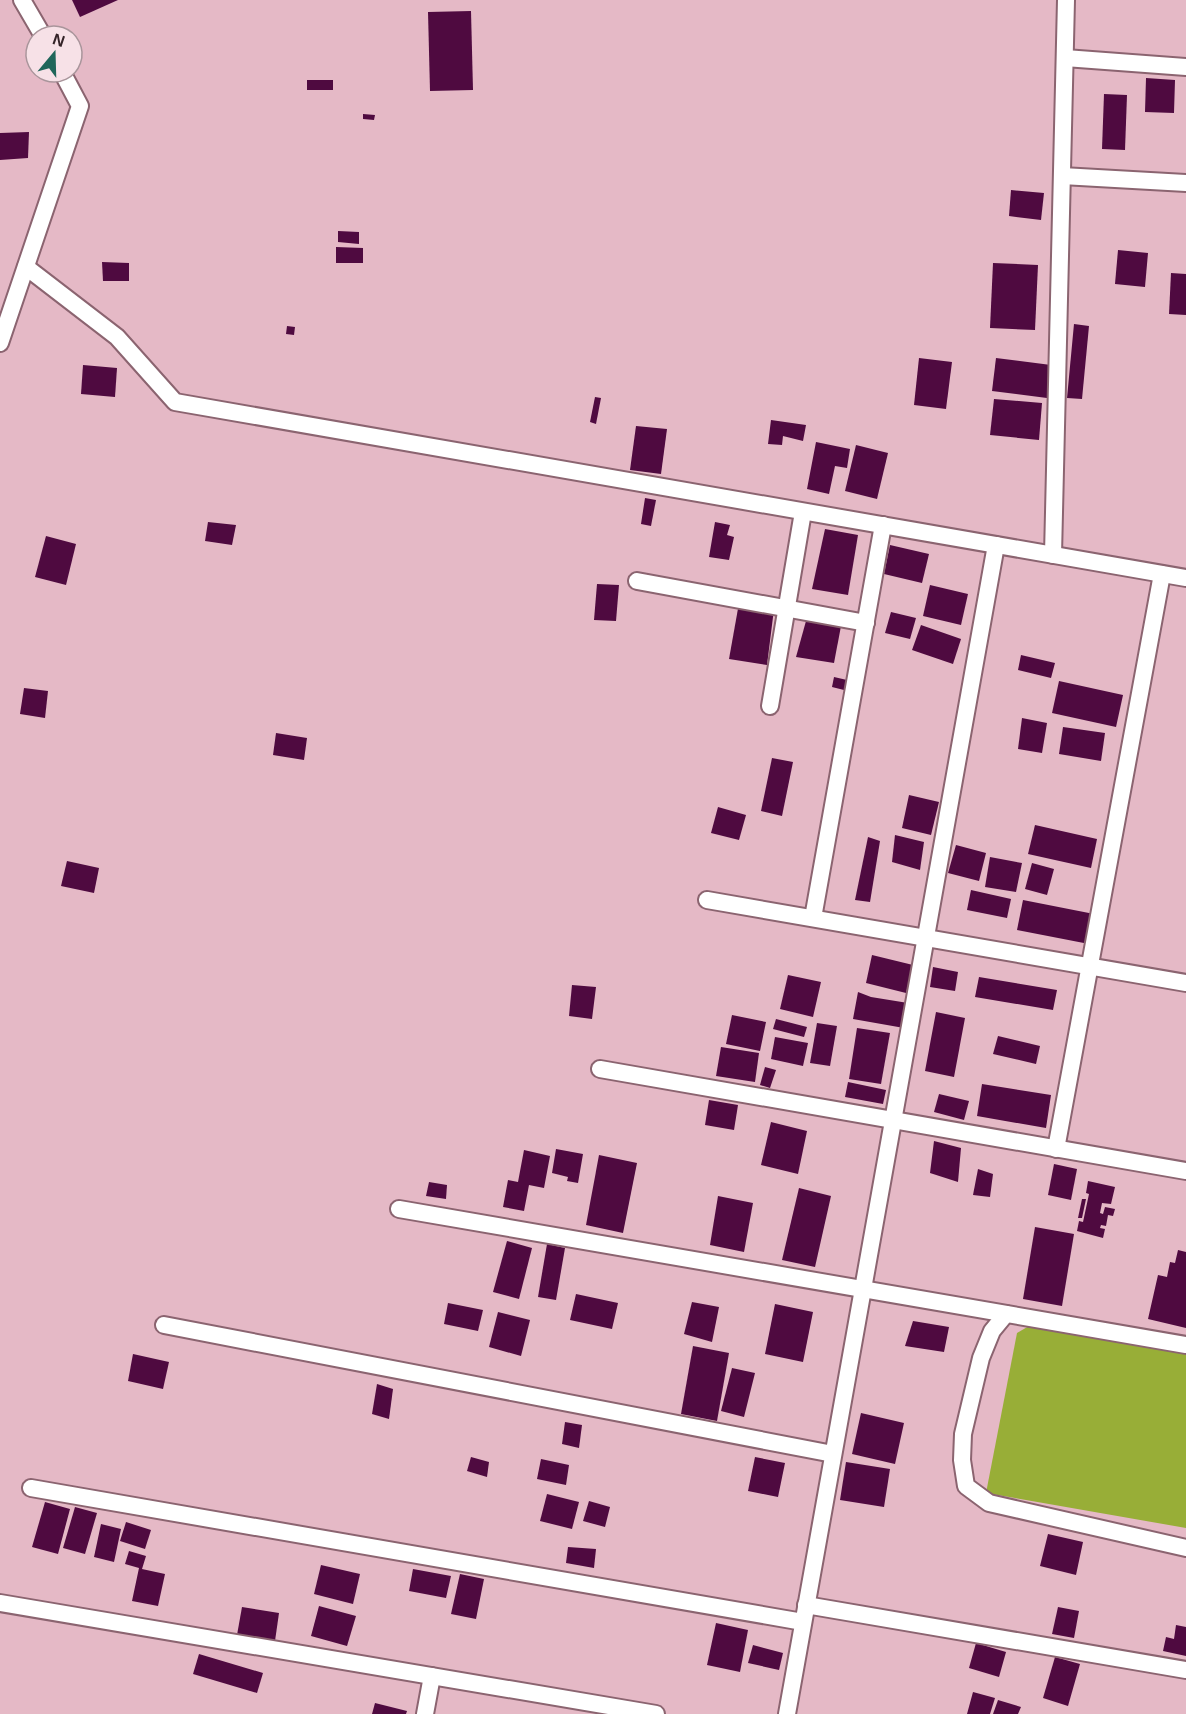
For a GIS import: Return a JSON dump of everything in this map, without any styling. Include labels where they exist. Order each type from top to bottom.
[{"type":"street","points":[[22,0],[36,24]]},
{"type":"street","points":[[1053,555],[1066,0]]},
{"type":"street","points":[[1065,58],[1186,67]]},
{"type":"street","points":[[0,343],[80,105],[69,84]]},
{"type":"street","points":[[1062,176],[1186,183]]},
{"type":"street","points":[[26,267],[117,337],[175,402],[1186,578]]},
{"type":"street","points":[[770,706],[803,512]]},
{"type":"street","points":[[813,918],[883,525]]},
{"type":"street","points":[[787,1714],[996,545]]},
{"type":"street","points":[[1056,1149],[1162,574]]},
{"type":"street","points":[[637,581],[866,623]]},
{"type":"street","points":[[707,900],[1186,983]]},
{"type":"street","points":[[600,1069],[1186,1172]]},
{"type":"street","points":[[399,1209],[1186,1345]]},
{"type":"street","points":[[1006,1314],[992,1331],[981,1358],[963,1434],[962,1460],[966,1486],[989,1503],[1186,1548]]},
{"type":"street","points":[[164,1325],[833,1454]]},
{"type":"street","points":[[31,1488],[805,1613],[1186,1670]]},
{"type":"street","points":[[0,1602],[656,1714]]},
{"type":"street","points":[[425,1714],[432,1676]]},
{"type":"green space","points":[[1029,1326],[1186,1354],[1186,1528],[986,1493],[1017,1333]]},
{"type":"building","points":[[72,0],[118,0],[80,17]]},
{"type":"building","points":[[471,11],[473,90],[430,91],[428,12]]},
{"type":"building","points":[[1146,78],[1175,80],[1174,113],[1145,112]]},
{"type":"building","points":[[307,80],[333,80],[333,90],[307,90]]},
{"type":"building","points":[[1104,94],[1127,95],[1125,150],[1102,149]]},
{"type":"building","points":[[363,114],[375,115],[374,120],[363,119]]},
{"type":"building","points":[[29,132],[28,158],[0,160],[0,133]]},
{"type":"building","points":[[1011,190],[1044,193],[1041,220],[1009,216]]},
{"type":"building","points":[[338,231],[359,232],[359,244],[338,242]]},
{"type":"building","points":[[336,247],[363,248],[363,263],[336,263]]},
{"type":"building","points":[[1118,250],[1148,253],[1145,287],[1115,284]]},
{"type":"building","points":[[102,262],[129,263],[129,281],[103,281]]},
{"type":"building","points":[[993,263],[1038,265],[1035,330],[990,328]]},
{"type":"building","points":[[1171,273],[1186,274],[1186,315],[1169,314]]},
{"type":"building","points":[[1074,324],[1089,326],[1082,399],[1067,398]]},
{"type":"building","points":[[287,326],[295,327],[294,335],[286,334]]},
{"type":"building","points":[[919,358],[952,362],[946,409],[914,405]]},
{"type":"building","points":[[996,358],[1051,365],[1047,398],[992,391]]},
{"type":"building","points":[[83,365],[117,368],[115,397],[81,394]]},
{"type":"building","points":[[595,397],[601,398],[596,424],[590,422]]},
{"type":"building","points":[[994,399],[1042,403],[1039,440],[990,435]]},
{"type":"building","points":[[771,420],[806,425],[803,441],[783,436],[782,445],[768,444]]},
{"type":"building","points":[[636,426],[667,429],[661,474],[630,470]]},
{"type":"building","points":[[816,442],[850,449],[847,468],[835,466],[829,494],[807,489]]},
{"type":"building","points":[[856,445],[888,453],[877,499],[845,491]]},
{"type":"building","points":[[645,498],[656,500],[651,526],[641,524]]},
{"type":"building","points":[[208,522],[236,525],[232,545],[205,541]]},
{"type":"building","points":[[715,522],[730,525],[727,535],[734,537],[729,560],[709,557]]},
{"type":"building","points":[[825,529],[858,535],[848,595],[812,589]]},
{"type":"building","points":[[46,536],[76,544],[66,585],[35,577]]},
{"type":"building","points":[[890,545],[929,554],[922,583],[884,574]]},
{"type":"building","points":[[597,584],[619,585],[616,621],[594,620]]},
{"type":"building","points":[[930,585],[968,594],[961,625],[923,616]]},
{"type":"building","points":[[739,603],[774,609],[767,665],[729,659]]},
{"type":"building","points":[[891,612],[916,618],[910,639],[885,633]]},
{"type":"building","points":[[806,621],[841,626],[834,663],[796,657]]},
{"type":"building","points":[[921,625],[961,639],[953,664],[912,650]]},
{"type":"building","points":[[1021,655],[1055,663],[1051,678],[1018,670]]},
{"type":"building","points":[[834,677],[847,680],[844,690],[832,687]]},
{"type":"building","points":[[1059,681],[1123,695],[1116,727],[1052,713]]},
{"type":"building","points":[[24,688],[48,691],[45,718],[20,714]]},
{"type":"building","points":[[1022,718],[1047,723],[1042,753],[1018,749]]},
{"type":"building","points":[[1063,727],[1105,733],[1101,761],[1059,754]]},
{"type":"building","points":[[276,733],[307,738],[304,760],[273,755]]},
{"type":"building","points":[[772,758],[793,762],[782,816],[761,811]]},
{"type":"building","points":[[909,795],[939,802],[931,835],[902,828]]},
{"type":"building","points":[[718,807],[746,815],[739,840],[711,833]]},
{"type":"building","points":[[1035,825],[1097,839],[1091,868],[1028,854]]},
{"type":"building","points":[[895,835],[924,842],[920,870],[892,862]]},
{"type":"building","points":[[868,837],[880,841],[870,902],[855,900]]},
{"type":"building","points":[[956,845],[986,853],[979,881],[948,873]]},
{"type":"building","points":[[990,857],[1022,863],[1016,892],[985,887]]},
{"type":"building","points":[[67,861],[99,868],[94,893],[61,886]]},
{"type":"building","points":[[1032,863],[1054,869],[1047,895],[1025,889]]},
{"type":"building","points":[[971,890],[1011,899],[1007,918],[967,910]]},
{"type":"building","points":[[1023,900],[1094,914],[1089,944],[1017,930]]},
{"type":"building","points":[[872,955],[913,965],[906,993],[866,983]]},
{"type":"building","points":[[933,967],[958,972],[955,991],[930,987]]},
{"type":"building","points":[[788,975],[821,982],[813,1017],[780,1009]]},
{"type":"building","points":[[979,977],[1057,990],[1053,1010],[975,997]]},
{"type":"building","points":[[572,985],[596,987],[592,1019],[569,1016]]},
{"type":"building","points":[[858,992],[871,997],[908,1003],[904,1028],[853,1019]]},
{"type":"building","points":[[936,1012],[965,1018],[954,1077],[925,1071]]},
{"type":"building","points":[[732,1015],[766,1022],[760,1051],[726,1044]]},
{"type":"building","points":[[776,1019],[807,1027],[804,1037],[773,1029]]},
{"type":"building","points":[[817,1023],[837,1026],[830,1066],[810,1063]]},
{"type":"building","points":[[857,1028],[890,1033],[881,1084],[849,1079]]},
{"type":"building","points":[[998,1036],[1040,1046],[1036,1064],[993,1054]]},
{"type":"building","points":[[775,1037],[808,1043],[803,1066],[771,1059]]},
{"type":"building","points":[[721,1047],[759,1053],[755,1082],[716,1076]]},
{"type":"building","points":[[765,1067],[776,1070],[770,1088],[760,1085]]},
{"type":"building","points":[[848,1082],[886,1090],[883,1104],[845,1097]]},
{"type":"building","points":[[982,1084],[1051,1095],[1046,1128],[977,1116]]},
{"type":"building","points":[[939,1094],[969,1101],[964,1120],[934,1112]]},
{"type":"building","points":[[709,1100],[738,1105],[734,1130],[705,1125]]},
{"type":"building","points":[[771,1122],[807,1131],[798,1174],[761,1165]]},
{"type":"building","points":[[934,1141],[961,1148],[958,1182],[930,1173]]},
{"type":"building","points":[[556,1149],[583,1154],[578,1183],[567,1181],[568,1177],[552,1173]]},
{"type":"building","points":[[524,1150],[550,1156],[544,1188],[529,1185],[524,1211],[503,1207],[508,1180],[518,1182]]},
{"type":"building","points":[[599,1155],[637,1163],[623,1233],[586,1225]]},
{"type":"building","points":[[1054,1164],[1077,1169],[1071,1200],[1048,1195]]},
{"type":"building","points":[[978,1169],[993,1174],[990,1197],[973,1195]]},
{"type":"building","points":[[1088,1181],[1115,1187],[1111,1204],[1102,1203],[1100,1213],[1103,1214],[1105,1207],[1115,1209],[1113,1216],[1108,1215],[1106,1226],[1101,1225],[1100,1228],[1105,1229],[1103,1238],[1077,1231],[1079,1221],[1083,1222],[1089,1194],[1086,1193]]},
{"type":"building","points":[[429,1182],[447,1185],[446,1199],[426,1196]]},
{"type":"building","points":[[799,1188],[831,1196],[815,1267],[782,1260]]},
{"type":"building","points":[[718,1196],[753,1203],[744,1252],[710,1245]]},
{"type":"building","points":[[1082,1199],[1086,1199],[1082,1218],[1078,1218]]},
{"type":"building","points":[[1035,1227],[1074,1234],[1062,1306],[1023,1299]]},
{"type":"building","points":[[507,1241],[532,1248],[519,1299],[493,1292]]},
{"type":"building","points":[[547,1244],[565,1248],[556,1300],[538,1297]]},
{"type":"building","points":[[1178,1250],[1186,1252],[1186,1328],[1148,1319],[1158,1275],[1167,1277],[1170,1262],[1175,1263]]},
{"type":"building","points":[[576,1294],[618,1303],[612,1329],[570,1320]]},
{"type":"building","points":[[692,1302],[719,1307],[712,1342],[684,1334]]},
{"type":"building","points":[[448,1303],[483,1310],[478,1331],[444,1324]]},
{"type":"building","points":[[775,1304],[813,1312],[803,1362],[765,1354]]},
{"type":"building","points":[[498,1312],[530,1320],[521,1356],[489,1347]]},
{"type":"building","points":[[913,1321],[949,1327],[944,1352],[905,1346]]},
{"type":"building","points":[[693,1346],[729,1353],[717,1421],[681,1414]]},
{"type":"building","points":[[133,1354],[169,1362],[163,1389],[128,1381]]},
{"type":"building","points":[[732,1368],[755,1373],[744,1417],[721,1411]]},
{"type":"building","points":[[377,1384],[393,1389],[389,1419],[372,1414]]},
{"type":"building","points":[[861,1413],[904,1423],[895,1464],[852,1454]]},
{"type":"building","points":[[565,1422],[582,1425],[579,1448],[562,1444]]},
{"type":"building","points":[[471,1457],[489,1462],[487,1477],[467,1471]]},
{"type":"building","points":[[755,1457],[785,1463],[778,1497],[748,1491]]},
{"type":"building","points":[[541,1459],[569,1465],[566,1485],[537,1479]]},
{"type":"building","points":[[846,1462],[890,1469],[884,1507],[840,1500]]},
{"type":"building","points":[[547,1494],[579,1502],[572,1529],[540,1521]]},
{"type":"building","points":[[589,1501],[610,1507],[605,1527],[583,1521]]},
{"type":"building","points":[[45,1502],[70,1509],[58,1554],[32,1547]]},
{"type":"building","points":[[75,1507],[97,1513],[85,1554],[63,1548]]},
{"type":"building","points":[[126,1522],[151,1530],[145,1549],[120,1541]]},
{"type":"building","points":[[101,1524],[121,1529],[114,1562],[94,1557]]},
{"type":"building","points":[[1048,1534],[1083,1542],[1076,1575],[1040,1566]]},
{"type":"building","points":[[568,1547],[596,1549],[594,1568],[566,1563]]},
{"type":"building","points":[[129,1551],[146,1556],[142,1569],[165,1574],[158,1606],[132,1601],[139,1568],[125,1564]]},
{"type":"building","points":[[321,1565],[360,1574],[353,1604],[314,1594]]},
{"type":"building","points":[[413,1569],[451,1576],[446,1598],[409,1591]]},
{"type":"building","points":[[460,1574],[484,1579],[476,1619],[451,1614]]},
{"type":"building","points":[[319,1606],[356,1616],[347,1646],[311,1636]]},
{"type":"building","points":[[242,1607],[279,1613],[275,1641],[237,1635]]},
{"type":"building","points":[[1058,1607],[1079,1611],[1074,1638],[1052,1634]]},
{"type":"building","points":[[716,1623],[748,1630],[740,1672],[707,1665]]},
{"type":"building","points":[[1176,1625],[1186,1627],[1186,1656],[1163,1651],[1166,1637],[1174,1639]]},
{"type":"building","points":[[976,1643],[1006,1652],[999,1677],[969,1668]]},
{"type":"building","points":[[753,1645],[783,1653],[779,1670],[748,1663]]},
{"type":"building","points":[[199,1654],[263,1673],[257,1693],[193,1674]]},
{"type":"building","points":[[1055,1657],[1080,1664],[1068,1706],[1043,1698]]},
{"type":"building","points":[[973,1692],[995,1698],[990,1714],[967,1714]]},
{"type":"building","points":[[998,1700],[1021,1707],[1018,1714],[993,1714]]},
{"type":"building","points":[[375,1703],[407,1711],[406,1714],[372,1714]]}]
